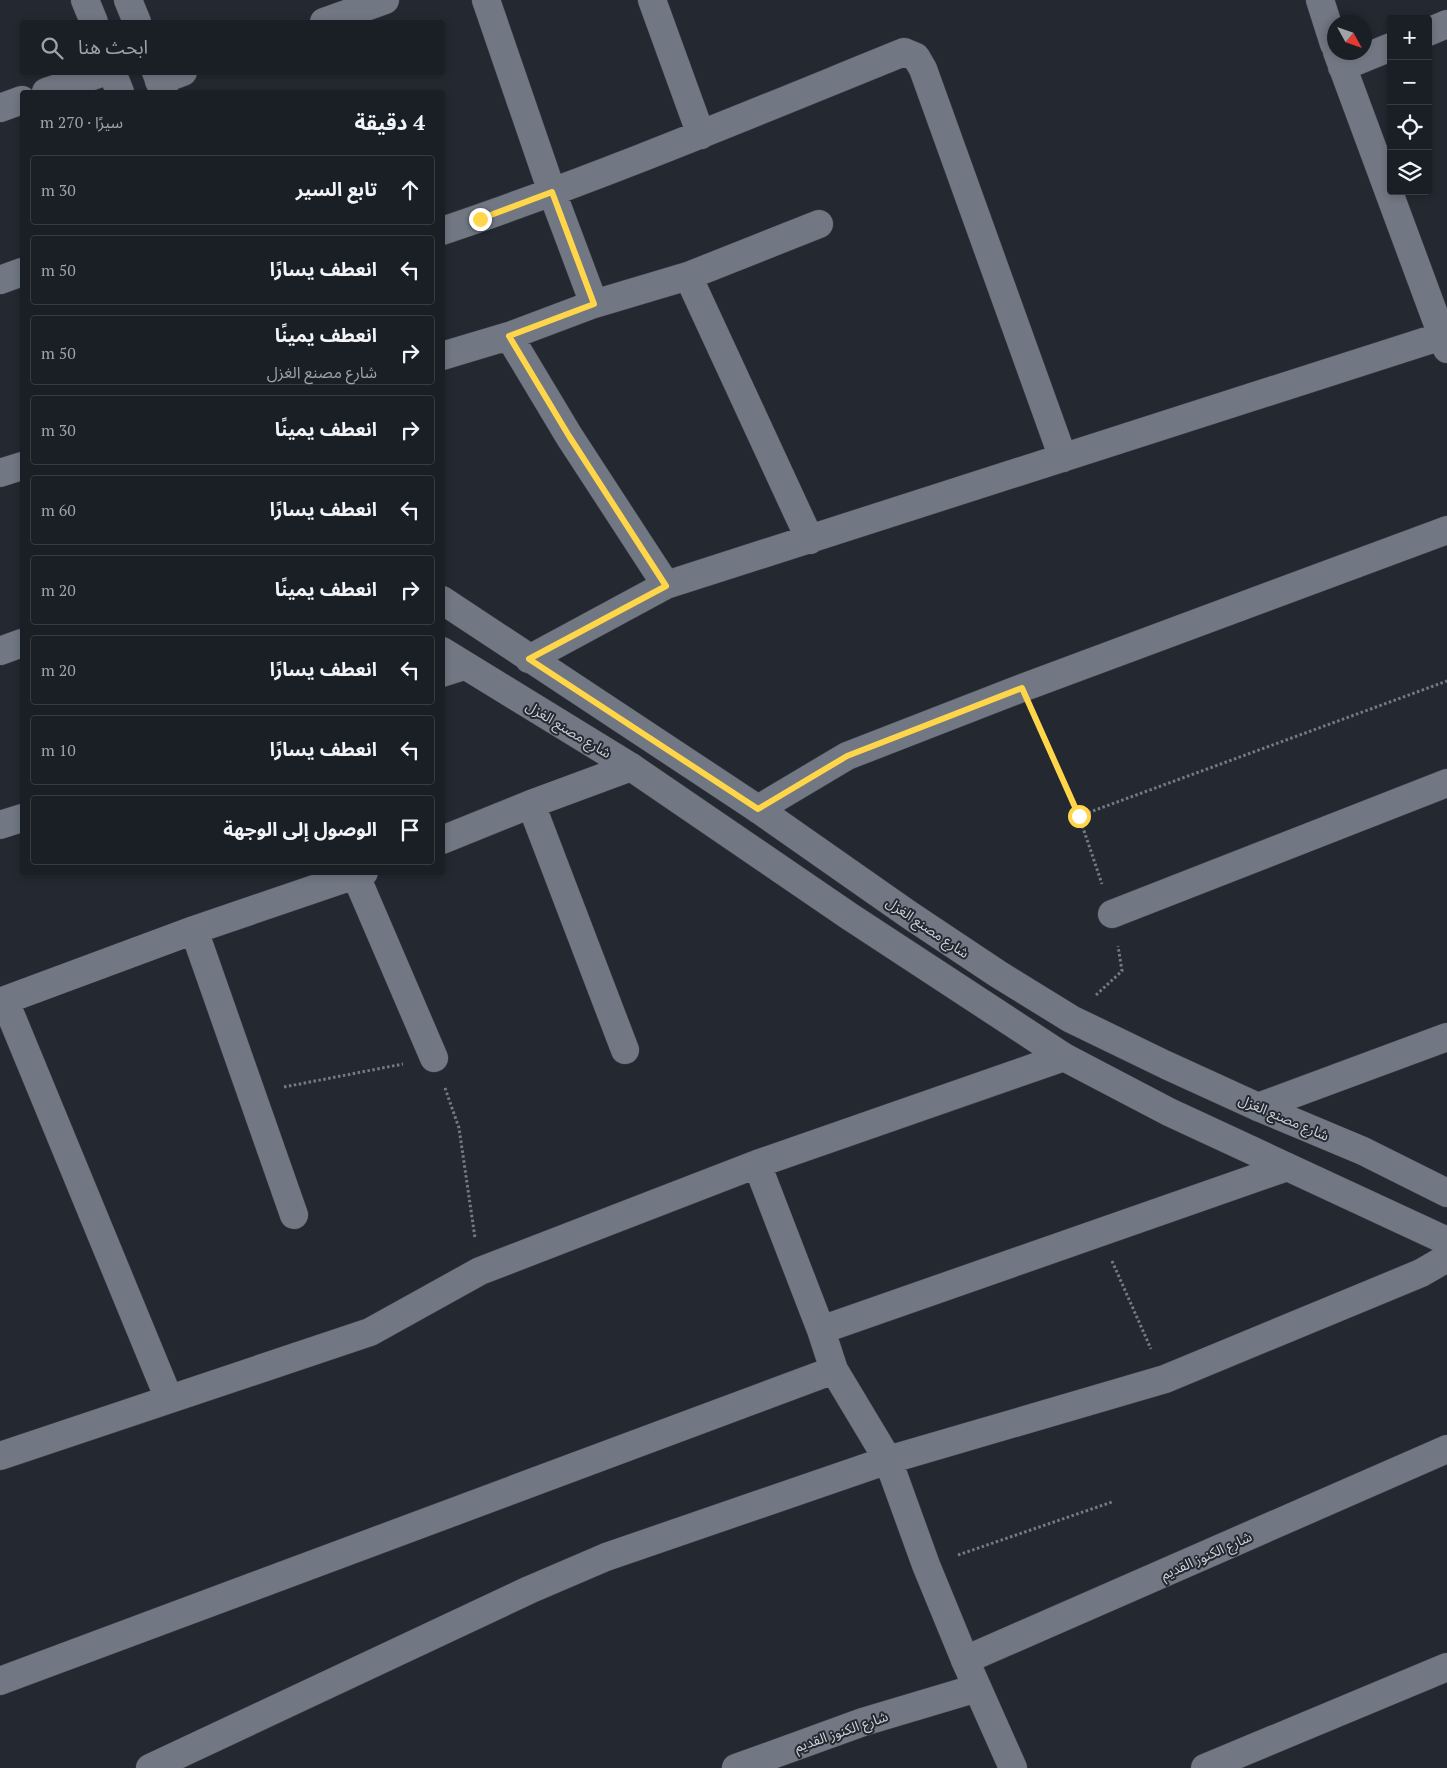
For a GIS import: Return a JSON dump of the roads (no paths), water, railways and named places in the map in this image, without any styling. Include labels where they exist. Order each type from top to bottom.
[{"type":"street","points":[[85,0],[93,20]]},
{"type":"street","points":[[128,0],[136,20]]},
{"type":"street","points":[[330,20],[386,0]]},
{"type":"street","points":[[486,0],[552,192],[594,304]]},
{"type":"street","points":[[652,0],[701,135]]},
{"type":"street","points":[[1320,0],[1327,21]]},
{"type":"street","points":[[1432,30],[1447,24]]},
{"type":"street","points":[[1372,50],[1387,48]]},
{"type":"street","points":[[445,230],[552,192],[701,135],[904,52],[916,58],[923,69],[1063,458]]},
{"type":"street","points":[[529,659],[666,586],[1063,458],[1445,342],[1340,60]]},
{"type":"street","points":[[52,90],[95,75]]},
{"type":"street","points":[[113,75],[119,90]]},
{"type":"street","points":[[0,108],[20,101]]},
{"type":"street","points":[[445,355],[509,336],[594,304],[688,276],[819,224]]},
{"type":"street","points":[[0,280],[20,273]]},
{"type":"street","points":[[688,276],[810,540]]},
{"type":"street","points":[[509,336],[569,436],[666,586]]},
{"type":"street","points":[[0,473],[20,467]]},
{"type":"street","points":[[758,809],[847,756],[1022,688],[1447,530]]},
{"type":"street","name":"شارع مصنع الغزل","points":[[445,602],[758,809],[908,914],[998,974],[1071,1019],[1258,1107],[1363,1151],[1447,1193]]},
{"type":"street","points":[[0,651],[20,644]]},
{"type":"street","name":"شارع مصنع الغزل","points":[[450,663],[631,766],[849,916],[1064,1057],[1169,1112],[1447,1241]]},
{"type":"street","points":[[445,839],[631,766]]},
{"type":"street","points":[[1112,914],[1447,783]]},
{"type":"street","points":[[531,804],[625,1050]]},
{"type":"street","points":[[0,826],[20,819]]},
{"type":"street","points":[[169,1399],[2,1001],[194,930],[357,875]]},
{"type":"street","points":[[360,875],[434,1058]]},
{"type":"street","points":[[194,930],[294,1215]]},
{"type":"street","points":[[1258,1107],[1447,1037]]},
{"type":"street","points":[[0,1456],[370,1332],[480,1271],[757,1164],[1064,1057]]},
{"type":"street","points":[[757,1164],[821,1330],[834,1370],[888,1460],[926,1565],[965,1660],[1013,1768]]},
{"type":"street","points":[[821,1330],[1288,1167]]},
{"type":"street","points":[[150,1768],[529,1590],[606,1557],[888,1460],[1165,1379],[1421,1273],[1447,1258]]},
{"type":"street","points":[[0,1681],[834,1370]]},
{"type":"street","name":"شارع الكنوز القديم","points":[[965,1660],[1447,1449]]},
{"type":"street","points":[[1205,1768],[1447,1667]]},
{"type":"street","name":"شارع الكنوز القديم","points":[[736,1768],[863,1722],[977,1688]]}]
